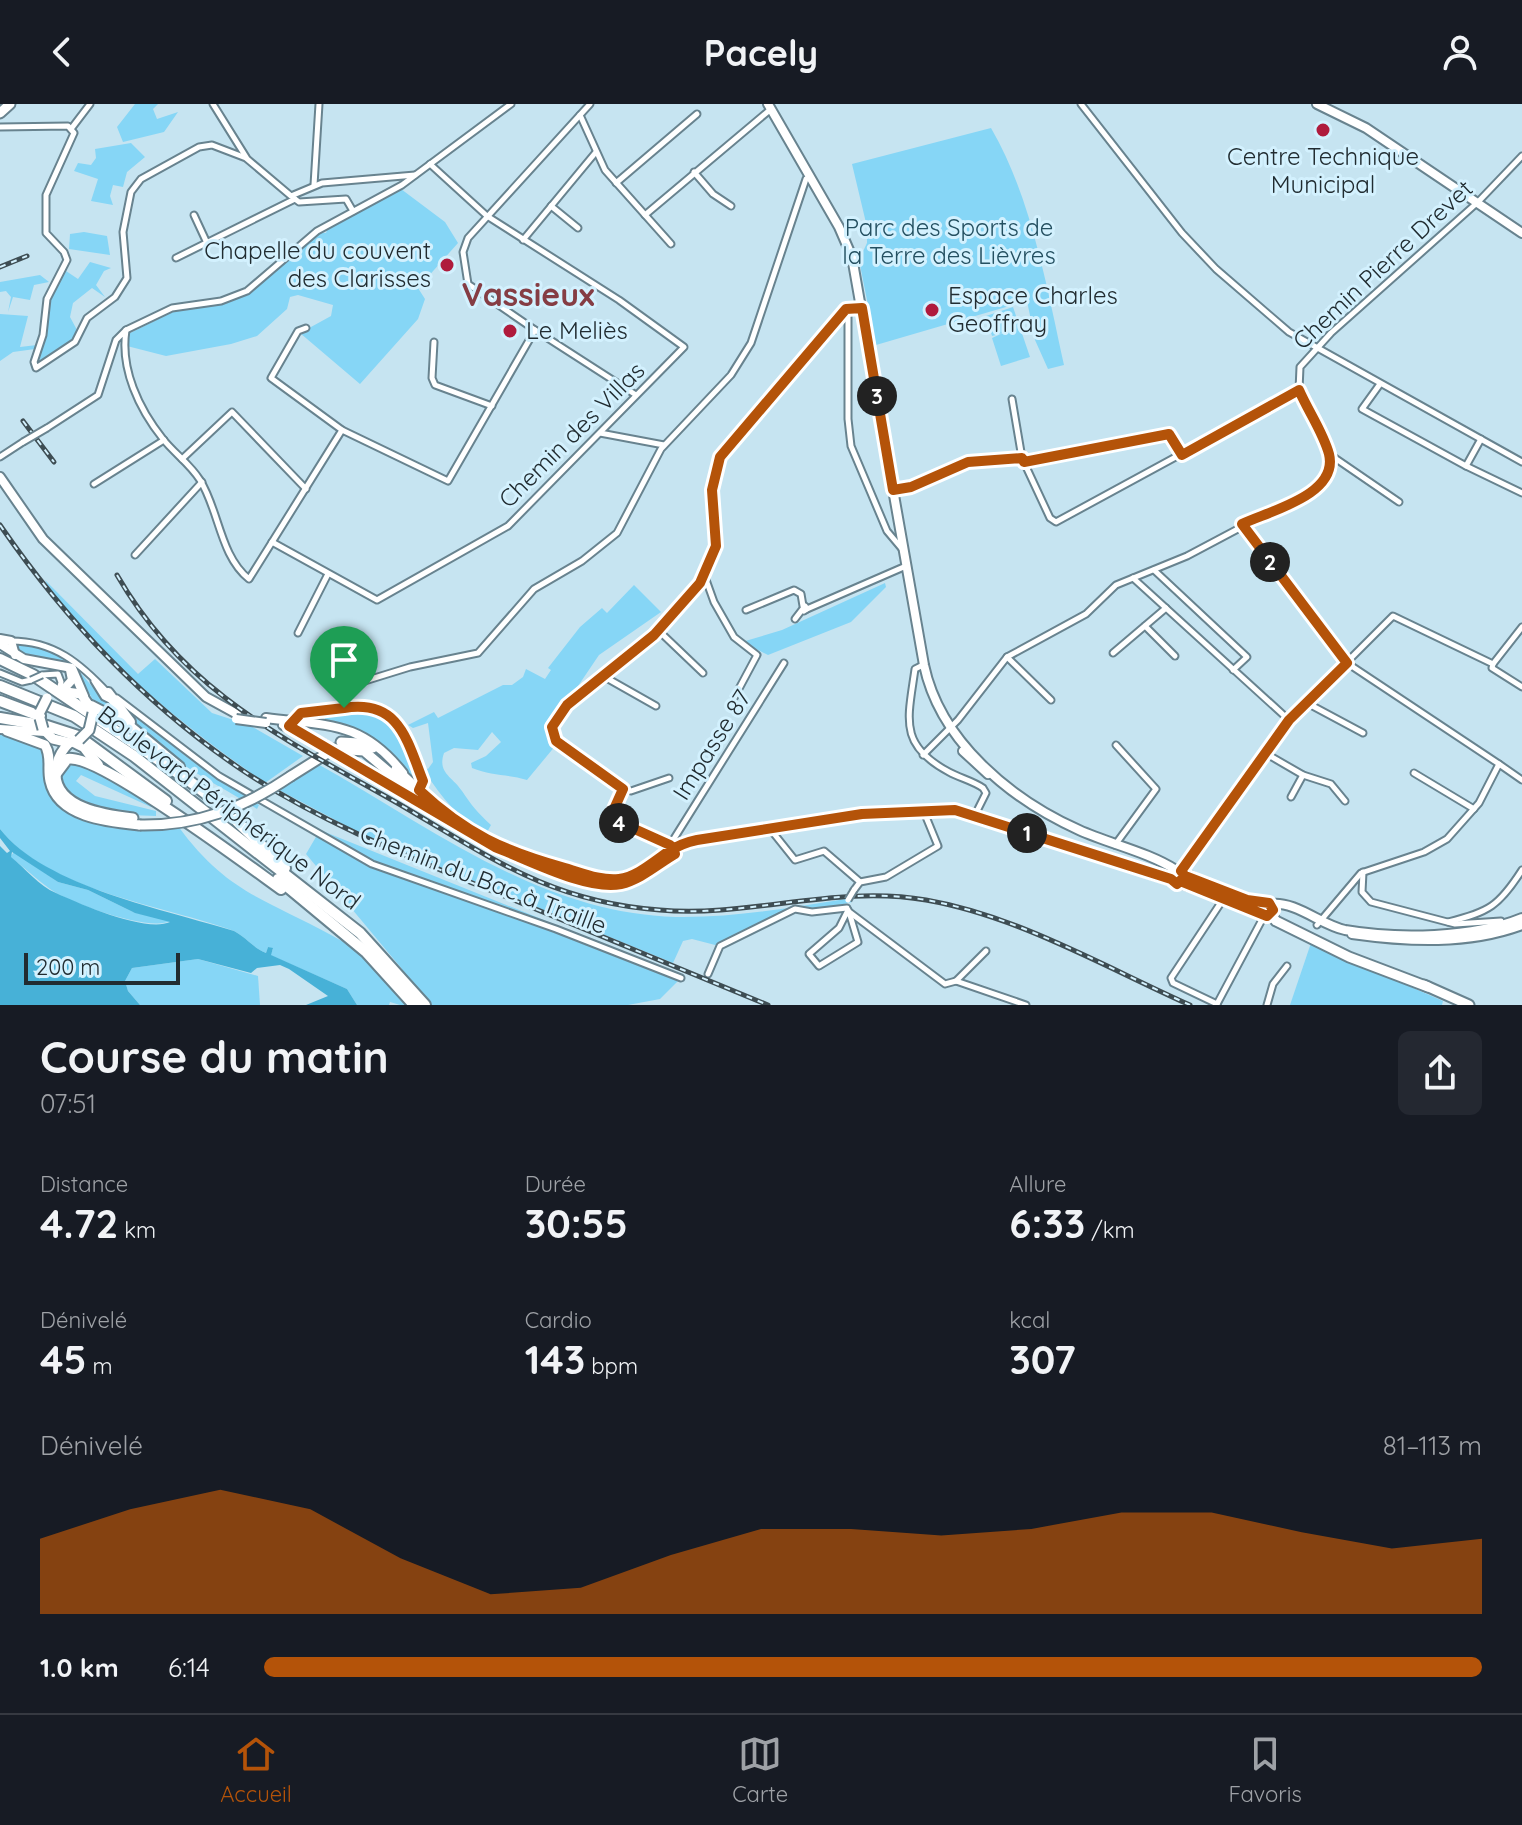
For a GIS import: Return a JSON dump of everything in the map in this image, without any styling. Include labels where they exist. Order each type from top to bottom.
[{"type":"highway","points":[[4,644],[33,675],[199,788]]},
{"type":"highway","points":[[0,679],[55,693]]},
{"type":"highway","name":"Boulevard Périphérique Nord","points":[[0,686],[51,706],[99,730],[379,958]]},
{"type":"highway","name":"Boulevard Périphérique Nord","points":[[0,693],[49,712],[95,736],[305,896]]},
{"type":"highway","points":[[113,698],[124,717],[305,896]]},
{"type":"highway","points":[[0,701],[40,715]]},
{"type":"highway","points":[[92,710],[128,725],[163,754]]},
{"type":"highway","points":[[0,718],[47,726],[84,739],[201,831]]},
{"type":"highway","points":[[74,742],[84,747],[107,773]]},
{"type":"highway","points":[[52,774],[72,757],[107,773],[305,896]]},
{"type":"highway","points":[[379,958],[414,1005]]},
{"type":"highway","points":[[379,958],[425,1005]]},
{"type":"main road","points":[[0,113],[10,104]]},
{"type":"main road","points":[[1317,104],[1364,127],[1522,233]]},
{"type":"main road","points":[[769,106],[845,240],[862,308],[924,665],[933,698],[950,730],[999,779],[1047,815],[1224,897],[1266,910],[1284,904],[1318,923],[1355,934],[1421,940],[1474,938],[1521,921]]},
{"type":"main road","points":[[0,477],[43,539],[203,701],[236,716],[348,730],[368,737],[384,750],[405,781],[450,818]]},
{"type":"main road","points":[[4,644],[16,656],[63,665],[76,671],[92,710],[91,727],[61,752],[52,774]]},
{"type":"main road","points":[[52,774],[54,752],[40,715],[55,693],[72,678],[63,665]]},
{"type":"main road","points":[[55,693],[84,696]]},
{"type":"main road","points":[[290,724],[488,843],[514,854],[614,879],[635,874],[673,849],[697,840],[862,814],[955,810],[1176,874],[1266,910],[1278,922],[1469,1005]]},
{"type":"main road","points":[[3,730],[46,733],[74,742]]},
{"type":"main road","points":[[3,730],[45,745],[50,755],[52,774],[61,790],[79,805],[140,822],[213,810],[289,774],[327,745],[354,742],[379,752],[428,805]]},
{"type":"street","points":[[71,129],[90,104]]},
{"type":"street","points":[[213,104],[246,158],[293,198],[346,199],[353,211]]},
{"type":"street","points":[[314,185],[319,104]]},
{"type":"street","points":[[1,455],[98,395],[116,340],[126,330],[172,308],[221,301],[247,291],[317,231],[415,175],[511,104]]},
{"type":"street","points":[[590,104],[468,238],[463,252],[468,284],[636,395]]},
{"type":"street","points":[[1081,104],[1174,224],[1208,262],[1289,332],[1522,462]]},
{"type":"street","points":[[645,215],[769,106]]},
{"type":"street","points":[[616,183],[697,114]]},
{"type":"street","points":[[580,115],[596,151],[616,183],[671,244]]},
{"type":"street","points":[[0,129],[71,129]]},
{"type":"street","points":[[71,129],[74,135],[50,183],[44,204],[46,233],[64,252],[67,260],[47,299],[43,335],[34,362],[36,368],[75,342],[87,318],[115,297],[127,278],[123,231],[131,192],[141,179],[201,146],[212,145],[246,158]]},
{"type":"street","points":[[430,164],[487,216],[523,240],[596,151]]},
{"type":"street","name":"Chemin Pierre Drevet","points":[[1329,454],[1299,390],[1300,367],[1478,202],[1522,156]]},
{"type":"street","points":[[694,172],[713,194],[731,206]]},
{"type":"street","points":[[176,258],[314,185],[415,175]]},
{"type":"street","points":[[344,708],[342,688],[482,651],[534,589],[584,560],[619,530],[664,445],[731,375],[751,343],[806,179],[810,177]]},
{"type":"street","points":[[551,206],[578,228]]},
{"type":"street","points":[[194,215],[207,243]]},
{"type":"street","name":"Chemin des Villas","points":[[272,542],[377,600],[506,528],[684,347],[619,300],[523,240]]},
{"type":"street","points":[[669,778],[631,791],[623,789],[551,734],[567,705],[659,631],[705,576],[716,546],[712,490],[720,457],[848,309],[862,308]]},
{"type":"street","points":[[848,309],[848,419],[851,446],[887,531],[896,546],[903,550]]},
{"type":"street","points":[[306,328],[298,331],[271,378],[342,430],[448,481],[535,330]]},
{"type":"street","points":[[126,330],[124,353],[138,403],[164,440],[202,482],[235,565],[249,579],[342,430]]},
{"type":"street","points":[[434,342],[432,378],[435,385],[492,406]]},
{"type":"street","points":[[1380,384],[1362,409],[1522,493]]},
{"type":"street","points":[[1012,399],[1023,460],[1050,518],[1056,522],[1299,390]]},
{"type":"street","points":[[182,459],[232,412],[306,489]]},
{"type":"street","points":[[599,433],[664,445]]},
{"type":"street","points":[[893,490],[911,487],[968,462],[1023,460],[1169,434],[1182,455]]},
{"type":"street","points":[[1466,466],[1481,439]]},
{"type":"street","points":[[94,484],[164,440]]},
{"type":"street","points":[[1329,454],[1399,502]]},
{"type":"street","points":[[923,755],[950,730],[1007,657],[1086,614],[1112,588],[1190,555],[1242,524],[1316,489],[1328,470],[1329,454]]},
{"type":"street","points":[[135,555],[202,482]]},
{"type":"street","points":[[1242,524],[1347,663],[1522,780]]},
{"type":"street","points":[[795,619],[805,609],[906,566]]},
{"type":"street","points":[[1154,570],[1247,657],[1233,670]]},
{"type":"street","points":[[298,633],[328,574]]},
{"type":"street","points":[[705,576],[714,602],[734,637],[757,655],[734,698]]},
{"type":"street","points":[[1133,577],[1289,720]]},
{"type":"street","points":[[746,610],[794,590],[801,594],[805,609]]},
{"type":"street","points":[[1113,653],[1166,608]]},
{"type":"street","points":[[1176,874],[1289,720],[1393,616],[1493,664]]},
{"type":"street","points":[[1145,626],[1175,656]]},
{"type":"street","points":[[1522,627],[1492,668],[1522,687]]},
{"type":"street","points":[[659,631],[703,673]]},
{"type":"street","name":"Chemin du Bac à Traille","points":[[4,644],[37,642],[59,650],[93,679],[104,697],[113,698],[219,776],[372,864],[556,929],[681,978]]},
{"type":"street","points":[[1007,657],[1051,700]]},
{"type":"street","name":"Impasse 87","points":[[673,849],[784,663]]},
{"type":"street","points":[[924,665],[915,669],[909,724],[914,745],[950,773],[983,788],[986,793],[975,815]]},
{"type":"street","points":[[0,673],[22,682],[42,675],[58,674],[61,682],[55,693]]},
{"type":"street","points":[[603,676],[656,706]]},
{"type":"street","points":[[1307,703],[1363,733]]},
{"type":"street","points":[[290,724],[301,713],[367,707],[396,721],[423,781],[419,790]]},
{"type":"street","points":[[1115,845],[1156,789],[1116,745]]},
{"type":"street","points":[[1265,753],[1303,775],[1331,784],[1345,801]]},
{"type":"street","points":[[1318,923],[1363,872],[1436,847],[1474,809],[1499,764]]},
{"type":"street","points":[[1414,773],[1474,809]]},
{"type":"street","points":[[1291,797],[1303,775]]},
{"type":"street","points":[[623,789],[610,818],[673,849]]},
{"type":"street","points":[[848,909],[839,928],[809,954],[819,966],[858,942],[848,900],[860,882],[886,877],[938,846],[924,811]]},
{"type":"street","points":[[771,829],[795,860],[824,851],[860,882]]},
{"type":"street","points":[[1446,922],[1477,915],[1496,905],[1522,870]]},
{"type":"street","points":[[1363,872],[1362,892],[1371,902],[1446,922],[1521,921]]},
{"type":"street","points":[[1224,897],[1171,978],[1173,983],[1218,1004],[1266,910]]},
{"type":"street","points":[[708,974],[720,946],[792,910],[848,909],[945,984],[956,981],[986,951]]},
{"type":"street","points":[[1267,1005],[1273,984],[1287,966]]},
{"type":"street","points":[[956,981],[1026,1005]]},
{"type":"green space","points":[[135,104],[158,104],[153,109],[157,119],[178,112],[164,132],[123,142],[117,127]]},
{"type":"green space","name":"Parc des Sports de la Terre des Lièvres","points":[[991,128],[1017,183],[1027,213],[1064,365],[1048,369],[1035,340],[1027,301],[876,345],[859,260],[867,243],[867,227],[852,164]]},
{"type":"green space","points":[[131,143],[145,157],[127,172],[123,187],[113,185],[110,196],[113,205],[91,201],[98,179],[74,171],[78,163],[91,165],[96,158],[95,149]]},
{"type":"green space","points":[[401,189],[445,222],[458,243],[418,288],[425,299],[418,319],[360,384],[300,333],[331,316],[333,305],[298,295],[290,297],[287,309],[257,336],[231,344],[166,356],[127,346],[128,334],[177,310],[209,306],[248,294],[320,232],[326,233],[328,227]]},
{"type":"green space","points":[[84,232],[107,236],[110,255],[69,249],[70,234]]},
{"type":"green space","points":[[90,262],[111,268],[104,271],[96,285],[105,297],[92,288],[73,303],[70,317],[77,330],[73,340],[39,362],[48,304],[66,271],[78,279]]},
{"type":"green space","points":[[40,275],[49,282],[34,285],[30,300],[13,297],[8,312],[11,297],[6,291],[0,292],[0,282]]},
{"type":"green space","points":[[1013,307],[1030,357],[1001,366],[992,338],[1003,333],[992,336],[986,316]]},
{"type":"green space","points":[[0,314],[28,316],[20,347],[37,345],[35,349],[13,352],[0,361]]},
{"type":"green space","points":[[45,580],[138,674],[155,659],[212,713],[249,725],[303,756],[265,783],[187,725],[114,661]]},
{"type":"green space","points":[[885,583],[886,587],[851,622],[768,655],[742,642],[782,630]]},
{"type":"green space","points":[[634,585],[661,612],[599,655],[549,729],[556,745],[527,780],[472,768],[471,763],[486,756],[501,742],[492,732],[478,750],[454,748],[444,753],[444,770],[491,825],[486,834],[452,807],[426,773],[424,767],[428,769],[433,762],[428,723],[413,728],[408,725],[434,712],[438,718],[503,685],[512,685],[523,677],[526,669],[545,679],[551,670],[548,668],[580,627],[602,608],[607,613]]},
{"type":"green space","points":[[35,643],[68,658],[101,697],[111,702],[118,715],[96,705],[73,665],[19,653],[15,645]]},
{"type":"green space","points":[[122,705],[187,757],[259,805],[257,809],[165,752],[148,738]]},
{"type":"green space","points":[[352,709],[378,716],[399,732],[413,754],[418,781],[414,781],[385,750],[364,734],[325,721],[325,713]]},
{"type":"green space","points":[[0,733],[41,744],[72,812],[178,826],[213,866],[230,880],[382,964],[402,969],[306,854],[320,830],[683,976],[660,999],[628,1005],[400,1005],[390,1002],[389,1005],[357,1005],[347,989],[270,955],[273,949],[268,947],[266,953],[261,951],[234,931],[77,882],[47,868],[21,850],[0,829]]},
{"type":"green space","points":[[76,760],[157,806],[151,807],[81,775],[76,781],[95,796],[156,811],[156,816],[115,813],[77,799],[60,779],[61,769]]},
{"type":"green space","points":[[316,763],[444,839],[532,883],[578,900],[626,912],[676,917],[742,914],[852,898],[852,902],[819,910],[800,907],[719,946],[692,939],[683,941],[673,963],[371,839],[279,790]]},
{"type":"green space","points":[[14,852],[58,882],[88,890],[133,912],[170,921],[145,923],[128,919],[60,895],[10,857]]},
{"type":"green space","points":[[1311,943],[1443,1001],[1442,1005],[1290,1005]]},
{"type":"green space","points":[[198,959],[258,976],[260,1005],[140,1005],[128,991],[125,981],[132,968]]},
{"type":"shaded area","points":[[0,829],[20,849],[76,881],[142,905],[234,931],[266,953],[268,947],[273,948],[271,955],[347,989],[357,1005],[306,1005],[328,996],[280,965],[257,968],[251,973],[198,959],[132,968],[125,981],[128,991],[140,1005],[0,1005],[0,846],[7,853],[10,851],[0,838]],"holes":[[[12,852],[58,882],[88,890],[135,913],[170,922],[145,924],[130,921],[67,898],[38,881],[11,857]]]},
{"type":"railway","points":[[0,267],[27,256]]},
{"type":"railway","points":[[23,421],[54,462]]},
{"type":"railway","points":[[0,525],[52,594],[109,659],[173,717],[242,770],[304,807],[403,854],[768,1005]]},
{"type":"railway","points":[[117,575],[144,616],[174,651],[206,682],[241,709],[316,757],[463,842],[553,887],[586,898],[660,910],[726,910],[859,896],[926,900],[1028,930],[1190,1005]]},
{"type":"place","name":"Centre Technique Municipal","points":[[1323,130]]},
{"type":"place","name":"Chapelle du couvent des Clarisses","points":[[447,265]]},
{"type":"place","name":"Espace Charles Geoffray","points":[[932,310]]},
{"type":"place","name":"Le Meliès","points":[[510,331]]},
{"type":"district","name":"Vassieux","points":[[528,295]]},
{"type":"route","points":[[344,708],[301,713],[289,726],[318,740],[351,764],[403,790],[450,818],[464,828],[484,841],[495,847],[573,877],[614,885],[637,878],[675,854],[673,849],[670,845],[610,818],[623,789],[556,741],[551,734],[552,727],[567,705],[654,635],[700,583],[709,570],[716,546],[712,490],[720,457],[846,309],[862,308],[893,490],[911,487],[973,461],[1022,458],[1024,462],[1169,434],[1173,435],[1182,455],[1299,390],[1329,454],[1328,470],[1316,489],[1242,524],[1347,663],[1289,720],[1181,871],[1185,876],[1185,878],[1183,882],[1259,911],[1262,915],[1271,915],[1273,910],[1269,903],[1261,905],[1185,876],[1183,882],[1173,883],[1171,879],[1141,872],[955,810],[844,816],[823,822],[697,840],[678,846],[673,849],[668,852],[640,871],[629,876],[601,878],[514,854],[464,828],[419,790],[423,781],[408,741],[396,721],[375,709],[359,705],[344,708]]}]
